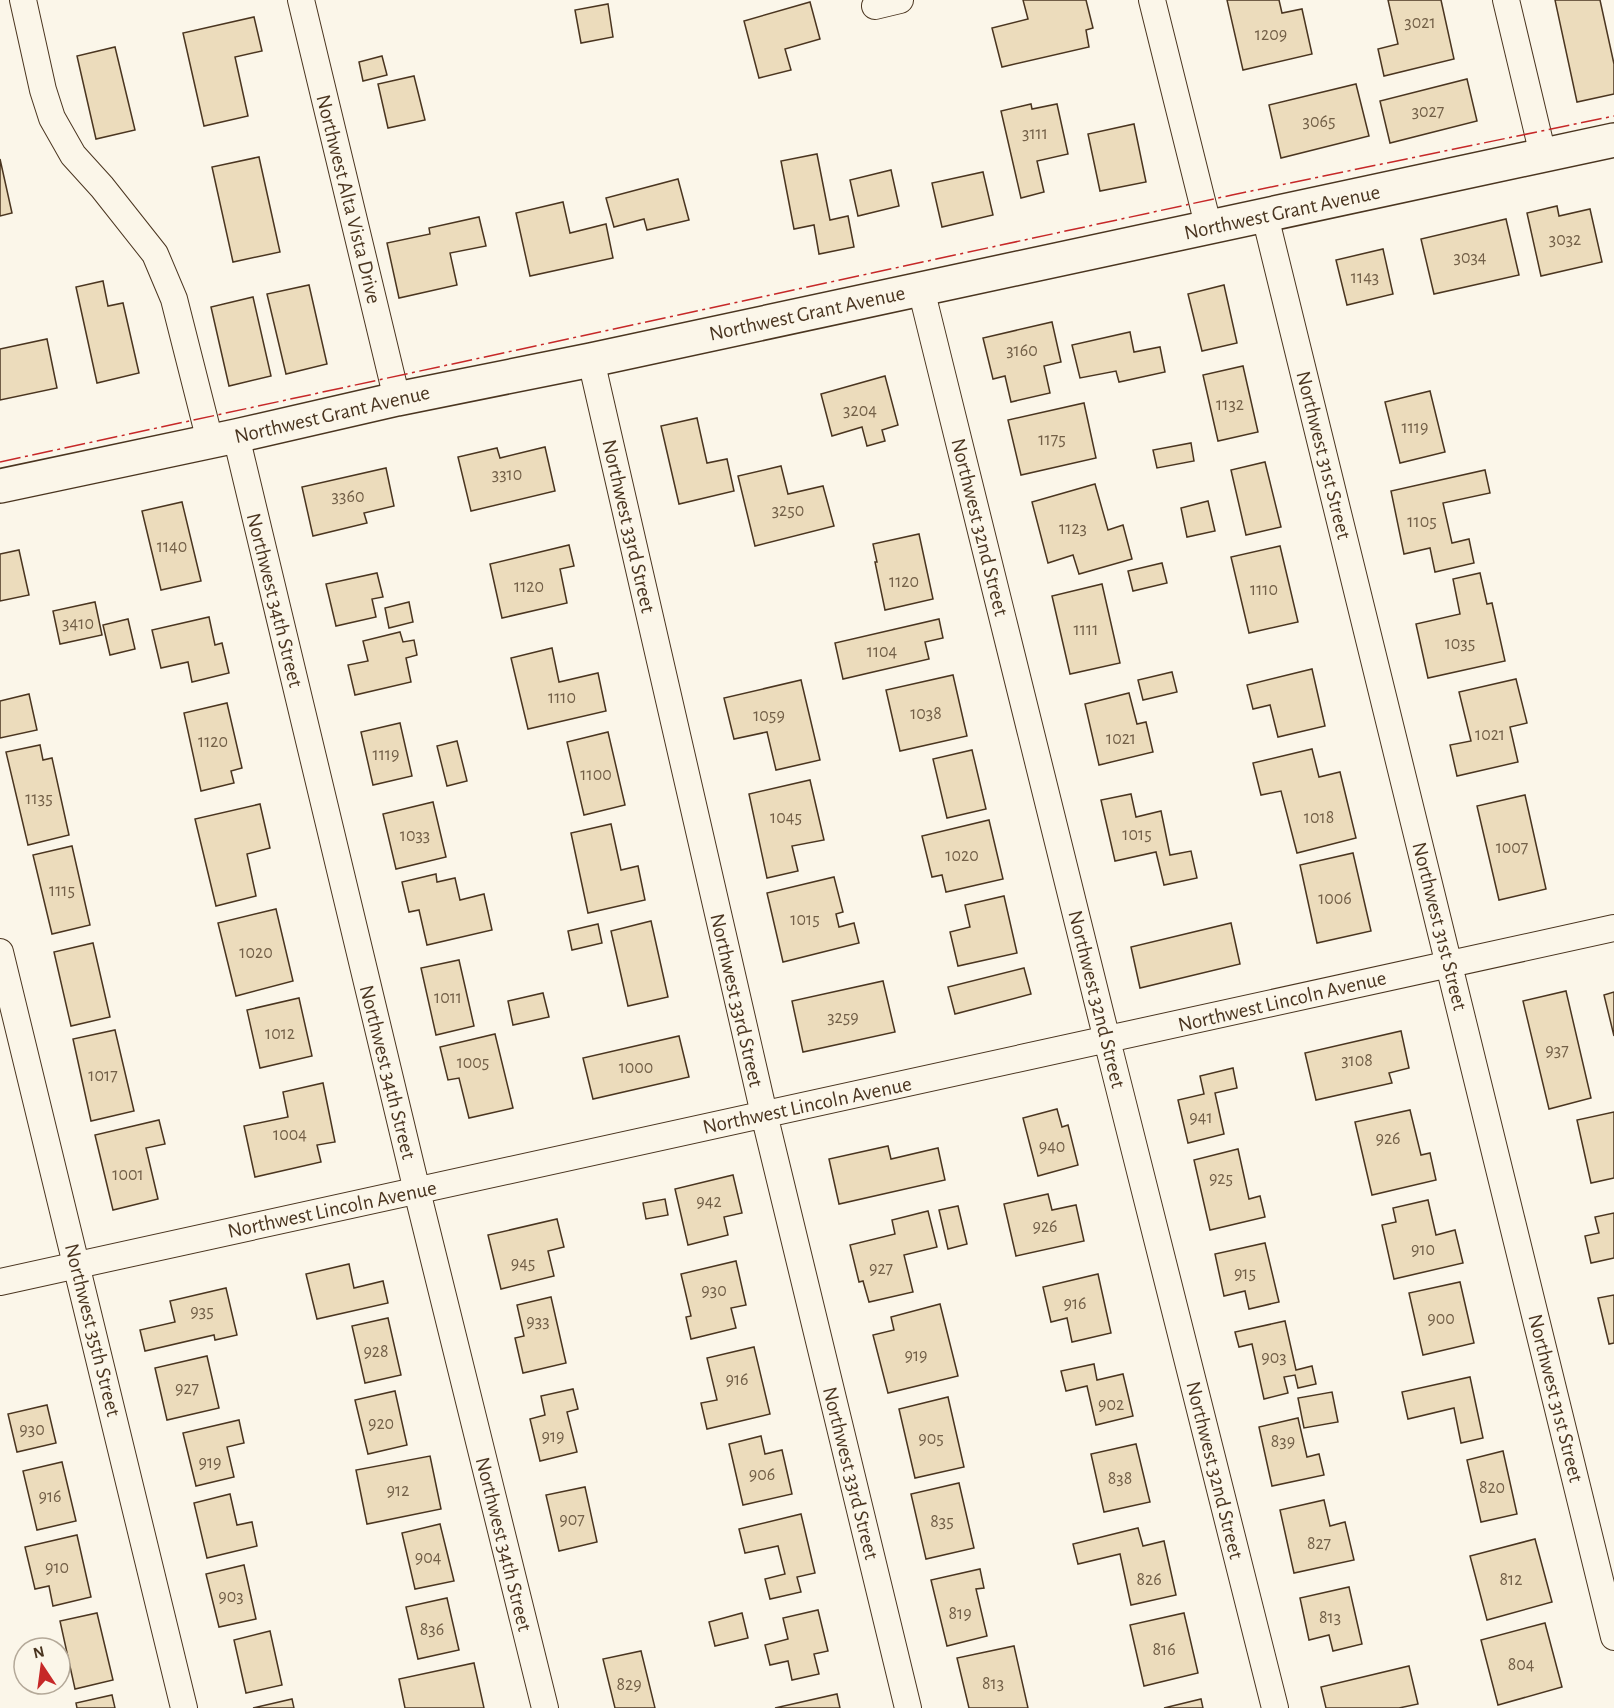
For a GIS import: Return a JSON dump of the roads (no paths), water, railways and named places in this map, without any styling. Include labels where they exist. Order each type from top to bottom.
[{"type":"street","name":"Northwest 34th Street","points":[[23,0],[43,90],[52,118],[73,155],[102,187],[155,254],[174,299],[223,439],[417,1191],[545,1708]]},
{"type":"street","name":"Northwest Alta Vista Drive","points":[[301,0],[397,399]]},
{"type":"street","points":[[875,6],[900,0]]},
{"type":"street","points":[[1152,0],[1209,229]]},
{"type":"street","points":[[1506,0],[1543,155]]},
{"type":"street","name":"Northwest Grant Avenue","points":[[0,486],[223,439],[397,399],[1209,229],[1614,140]]},
{"type":"street","name":"Northwest 31st Street","points":[[1265,216],[1614,1637]]},
{"type":"street","name":"Northwest 32nd Street","points":[[921,289],[1275,1708]]},
{"type":"street","name":"Northwest 33rd Street","points":[[591,360],[764,1114],[908,1708]]},
{"type":"street","name":"Northwest Lincoln Avenue","points":[[0,1282],[1614,928]]},
{"type":"street","name":"Northwest 35th Street","points":[[0,952],[184,1708]]}]
